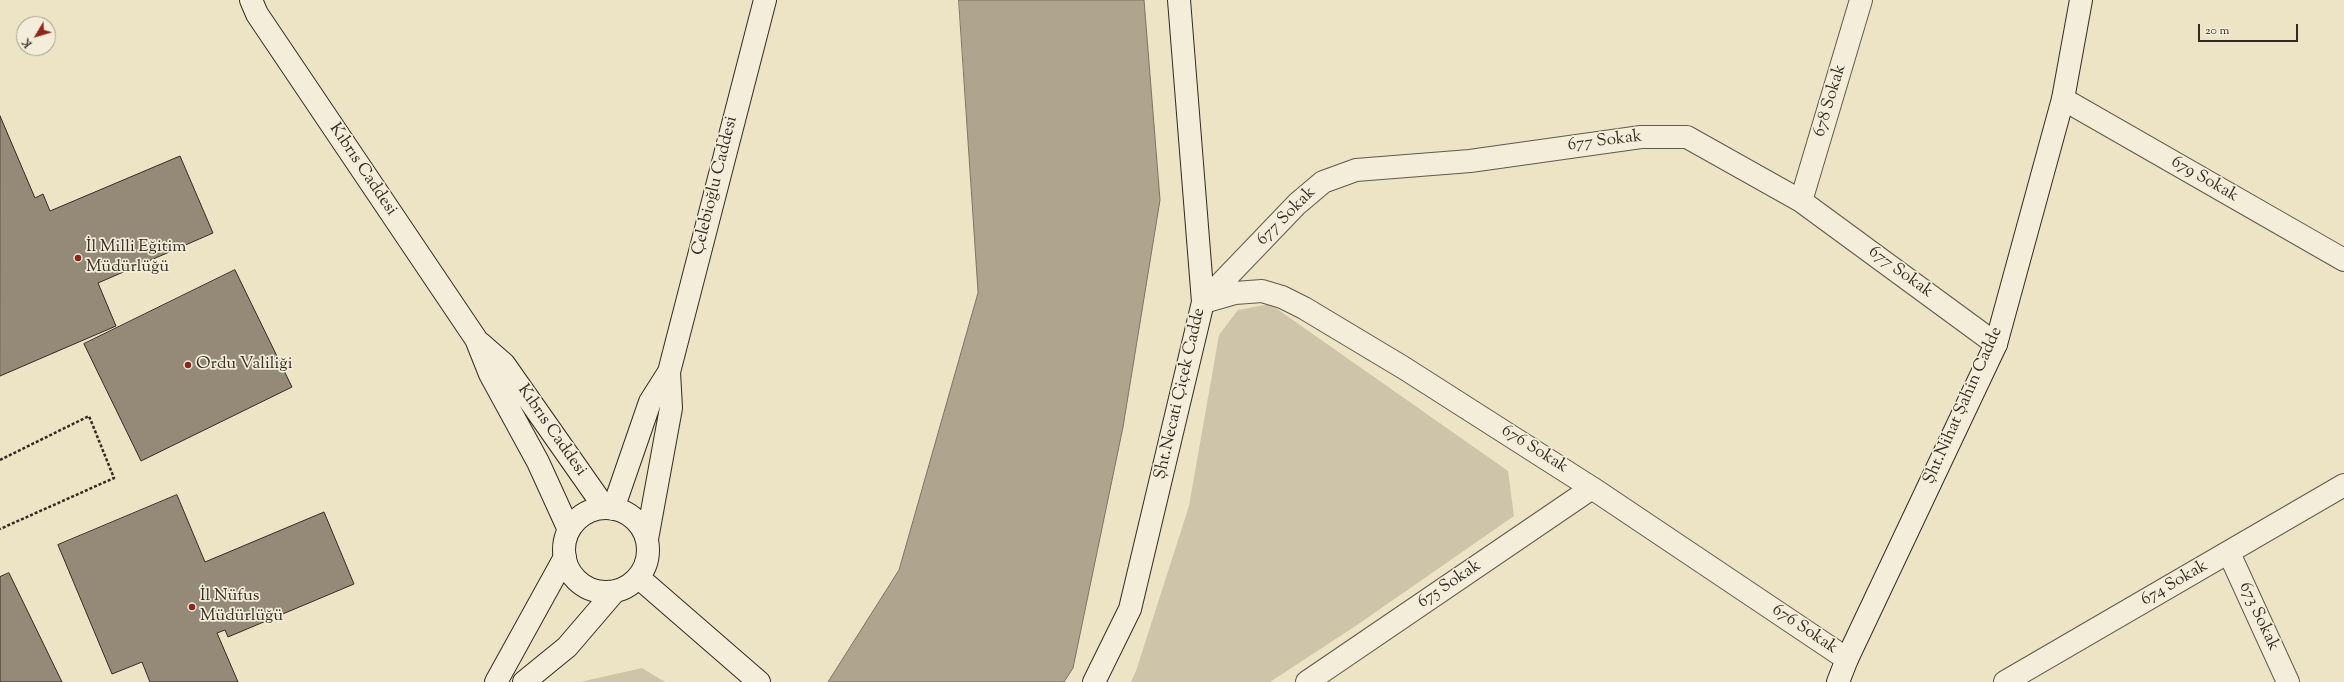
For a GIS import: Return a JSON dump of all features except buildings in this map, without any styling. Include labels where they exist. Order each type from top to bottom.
[{"type":"street","name":"Kıbrıs Caddesi","points":[[251,0],[257,14],[476,339],[490,374],[538,462],[569,530]]},
{"type":"street","name":"Çelebioğlu Caddesi","points":[[647,539],[671,408],[669,372],[765,0]]},
{"type":"street","name":"Şht.Necati Çiçek Cadde","points":[[1094,682],[1130,609],[1203,302],[1179,0]]},
{"type":"street","name":"678 Sokak","points":[[1801,201],[1861,0]]},
{"type":"street","name":"Şht.Nihat Şahin Cadde","points":[[1838,682],[1847,659],[1996,344],[2063,99],[2081,0]]},
{"type":"street","name":"679 Sokak","points":[[2063,99],[2344,260]]},
{"type":"street","name":"677 Sokak","points":[[1203,302],[1307,195],[1323,182],[1356,170],[1470,161],[1641,137],[1687,136],[1801,201],[1996,344]]},
{"type":"street","name":"676 Sokak","points":[[1203,302],[1235,293],[1262,291],[1282,297],[1355,338],[1592,488],[1847,659]]},
{"type":"street","name":"Kıbrıs Caddesi","points":[[476,339],[504,364],[609,509]]},
{"type":"street","name":"Çelebioğlu Caddesi","points":[[609,509],[650,402],[669,372]]},
{"type":"street","name":"674 Sokak","points":[[2005,682],[2344,485]]},
{"type":"street","name":"675 Sokak","points":[[1307,682],[1592,488]]},
{"type":"street","points":[[609,509],[631,517],[641,527],[647,539],[648,552],[645,566],[638,577],[627,586],[615,591],[602,592],[589,588],[578,581],[570,571],[565,557],[565,543],[569,530],[578,518],[591,511],[609,509]]},
{"type":"street","name":"673 Sokak","points":[[2229,553],[2288,682]]},
{"type":"street","points":[[496,682],[565,557]]},
{"type":"street","points":[[638,577],[760,682]]},
{"type":"street","points":[[524,682],[567,647],[615,591]]},
{"type":"path","points":[[0,460],[89,416],[114,478],[0,529]]},
{"type":"shaded area","points":[[959,0],[1144,0],[1160,200],[1123,427],[1073,668],[1064,682],[828,682],[899,570],[978,293]]},
{"type":"shaded area","points":[[1270,304],[1508,471],[1514,516],[1357,625],[1270,682],[1131,682],[1136,671],[1189,506],[1219,335],[1238,310]]},
{"type":"shaded area","points":[[642,668],[665,682],[580,682]]},
{"type":"place","name":"İl Milli Eğitim Müdürlüğü","points":[[78,258]]},
{"type":"place","name":"Ordu Valiliği","points":[[188,365]]},
{"type":"place","name":"İl Nüfus Müdürlüğü","points":[[192,607]]}]
